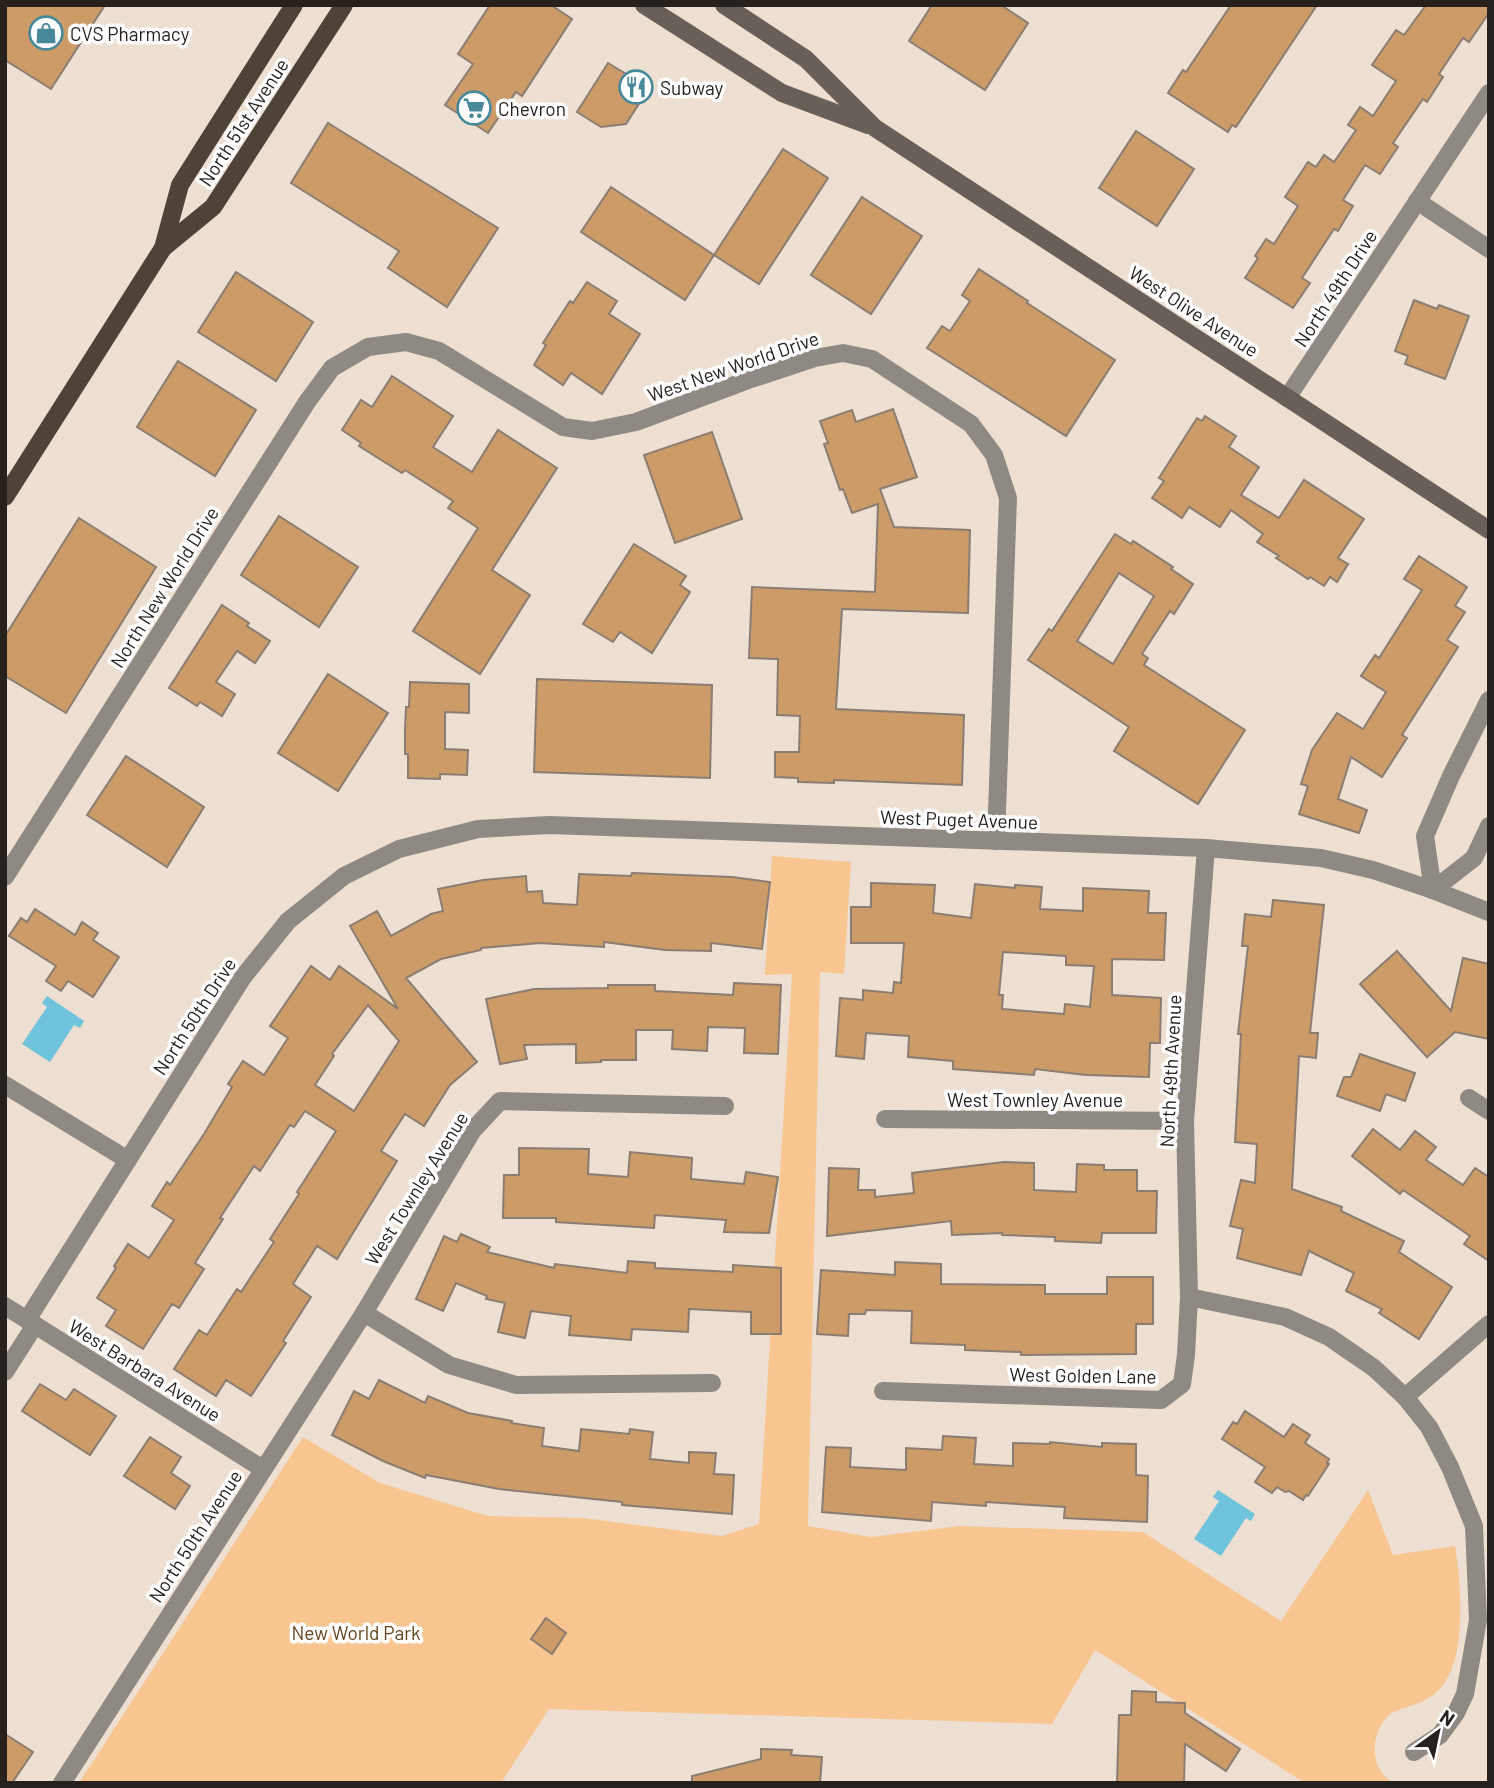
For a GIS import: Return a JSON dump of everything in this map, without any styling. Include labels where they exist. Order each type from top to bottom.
[{"type":"main road","name":"North 51st Avenue","points":[[5,497],[163,248],[180,185],[294,5]]},
{"type":"main road","name":"North 51st Avenue","points":[[163,248],[213,207],[344,5]]},
{"type":"main road","name":"West Olive Avenue","points":[[644,5],[782,93],[875,128]]},
{"type":"main road","name":"West Olive Avenue","points":[[724,5],[806,59],[875,128],[1489,530]]},
{"type":"street","name":"North 49th Drive","points":[[1287,398],[1489,93]]},
{"type":"street","points":[[1417,201],[1489,249]]},
{"type":"street","name":"West New World Drive","points":[[381,345],[406,342],[439,351],[563,428],[592,431],[636,422],[748,380],[816,358],[843,353],[872,359],[971,424],[994,455],[1008,498],[996,841]]},
{"type":"street","name":"North New World Drive","points":[[5,877],[307,402],[332,368],[368,347],[381,345]]},
{"type":"street","points":[[1489,700],[1425,836],[1433,890],[1474,858],[1489,826]]},
{"type":"street","name":"West Puget Avenue","points":[[478,829],[549,825],[1206,848],[1321,858],[1373,870],[1489,912]]},
{"type":"street","name":"North 50th Drive","points":[[5,1372],[31,1322],[128,1160],[243,977],[288,921],[344,876],[399,849],[478,829]]},
{"type":"street","name":"North 49th Avenue","points":[[1189,1297],[1185,1121],[1206,848]]},
{"type":"street","points":[[5,1085],[128,1160]]},
{"type":"street","points":[[1469,1098],[1489,1111]]},
{"type":"street","name":"West Townley Avenue","points":[[364,1313],[473,1130],[500,1101],[725,1106]]},
{"type":"street","name":"West Townley Avenue","points":[[885,1119],[1185,1121]]},
{"type":"street","points":[[1189,1297],[1285,1317],[1329,1337],[1374,1368],[1405,1397],[1429,1427],[1450,1467],[1474,1526],[1483,1620],[1465,1694],[1456,1713],[1440,1735],[1414,1752]]},
{"type":"street","name":"West Golden Lane","points":[[883,1391],[1161,1400],[1182,1384],[1189,1297]]},
{"type":"street","name":"West Barbara Avenue","points":[[5,1306],[263,1469]]},
{"type":"street","points":[[364,1313],[449,1365],[516,1385],[712,1383]]},
{"type":"street","name":"North 50th Avenue","points":[[62,1783],[364,1313]]},
{"type":"street","points":[[1405,1397],[1489,1324]]},
{"type":"green space","name":"New World Park","points":[[772,856],[851,862],[844,974],[820,972],[808,1526],[871,1537],[959,1526],[1143,1532],[1281,1621],[1368,1490],[1393,1555],[1455,1546],[1459,1576],[1458,1645],[1446,1681],[1437,1692],[1426,1699],[1390,1714],[1379,1730],[1376,1760],[1386,1777],[1394,1783],[1305,1783],[1095,1650],[1052,1724],[549,1709],[501,1783],[79,1783],[303,1437],[380,1483],[488,1516],[583,1518],[722,1536],[759,1524],[792,974],[765,975]]},
{"type":"water","points":[[47,996],[84,1021],[80,1028],[74,1025],[50,1062],[22,1044],[47,1007],[42,1003]]},
{"type":"water","points":[[1218,1490],[1255,1514],[1251,1521],[1246,1518],[1221,1556],[1194,1539],[1219,1501],[1213,1497]]},
{"type":"building","name":"CVS Pharmacy","points":[[5,5],[105,5],[51,89],[5,60]]},
{"type":"building","name":"Chevron","points":[[490,5],[551,5],[572,19],[522,96],[516,92],[488,133],[445,105],[473,64],[458,54]]},
{"type":"building","points":[[932,5],[1001,5],[1028,23],[985,90],[909,41]]},
{"type":"building","points":[[1231,5],[1317,5],[1236,127],[1232,125],[1228,132],[1168,93],[1183,70],[1186,72]]},
{"type":"building","points":[[1426,5],[1489,5],[1489,13],[1469,42],[1463,38],[1439,74],[1443,77],[1427,102],[1423,99],[1393,143],[1398,147],[1380,174],[1365,165],[1343,200],[1353,206],[1338,231],[1334,229],[1302,278],[1310,283],[1293,308],[1245,278],[1266,239],[1274,244],[1298,206],[1285,197],[1308,162],[1316,167],[1324,155],[1334,162],[1356,130],[1348,125],[1360,107],[1373,116],[1396,81],[1372,65],[1396,30],[1404,35]]},
{"type":"building","points":[[608,63],[649,88],[626,124],[601,127],[577,112]]},
{"type":"building","points":[[328,123],[498,228],[447,307],[388,268],[399,251],[291,183]]},
{"type":"building","points":[[1136,131],[1194,169],[1157,226],[1099,188]]},
{"type":"building","points":[[783,149],[828,178],[759,284],[714,255]]},
{"type":"building","points":[[611,187],[714,255],[685,300],[581,232]]},
{"type":"building","points":[[862,197],[922,236],[871,314],[811,275]]},
{"type":"building","points":[[979,269],[1115,360],[1066,436],[927,348],[942,326],[950,331],[970,301],[962,295]]},
{"type":"building","points":[[236,272],[313,322],[276,381],[198,332]]},
{"type":"building","points":[[587,282],[617,301],[609,314],[640,334],[602,394],[571,373],[563,385],[534,365],[546,345],[543,343],[570,301],[573,303]]},
{"type":"building","points":[[1414,300],[1437,309],[1439,305],[1469,316],[1445,379],[1405,364],[1408,356],[1395,351]]},
{"type":"building","points":[[178,361],[256,410],[215,476],[137,427]]},
{"type":"building","points":[[392,376],[453,416],[433,447],[472,472],[498,430],[557,468],[492,570],[530,595],[480,674],[413,631],[478,528],[448,508],[453,501],[405,470],[402,473],[359,446],[361,443],[342,430],[361,400],[372,407]]},
{"type":"building","points":[[893,409],[917,477],[880,489],[894,527],[970,530],[968,613],[842,609],[836,709],[964,715],[962,785],[834,780],[834,783],[798,782],[798,778],[775,777],[775,752],[799,752],[800,716],[777,715],[778,659],[749,658],[752,587],[875,592],[878,504],[852,513],[843,489],[840,490],[824,444],[828,443],[820,421],[852,410],[856,422]]},
{"type":"building","points":[[1205,416],[1236,436],[1229,447],[1259,467],[1241,495],[1279,518],[1304,480],[1364,519],[1338,558],[1348,564],[1337,582],[1330,577],[1324,586],[1276,558],[1279,556],[1257,542],[1263,534],[1231,510],[1220,527],[1189,507],[1182,518],[1152,498],[1164,481],[1159,478],[1197,418],[1202,421]]},
{"type":"building","points":[[712,432],[742,519],[675,543],[644,455]]},
{"type":"building","points":[[279,516],[358,567],[319,627],[241,575]]},
{"type":"building","points":[[79,518],[156,567],[66,713],[5,676],[5,636]]},
{"type":"building","points":[[1115,534],[1131,544],[1133,541],[1173,567],[1171,569],[1193,584],[1174,614],[1170,611],[1142,654],[1148,658],[1144,665],[1245,730],[1198,804],[1114,751],[1129,727],[1028,660],[1049,629],[1052,631]],"holes":[[[1119,573],[1154,596],[1113,664],[1077,641]]]},
{"type":"building","points":[[634,544],[686,576],[680,585],[690,592],[652,653],[620,632],[613,642],[583,624]]},
{"type":"building","points":[[1419,556],[1467,587],[1455,606],[1465,612],[1447,640],[1458,647],[1402,735],[1407,738],[1382,777],[1351,757],[1338,799],[1367,810],[1359,833],[1299,814],[1308,786],[1301,784],[1312,750],[1337,713],[1363,729],[1386,692],[1361,676],[1375,655],[1379,658],[1422,590],[1404,579]]},
{"type":"building","points":[[222,605],[270,641],[255,663],[237,651],[216,682],[235,694],[222,716],[200,702],[197,706],[169,688]]},
{"type":"building","points":[[328,674],[388,713],[338,791],[278,753]]},
{"type":"building","points":[[537,679],[712,685],[710,778],[534,772]]},
{"type":"building","points":[[410,682],[469,684],[469,713],[445,712],[445,749],[468,750],[467,775],[440,774],[440,779],[408,778],[405,730]]},
{"type":"building","points":[[126,756],[204,807],[167,867],[87,815]]},
{"type":"building","points":[[632,873],[732,877],[770,882],[762,949],[711,943],[711,951],[665,950],[604,942],[604,947],[540,943],[481,948],[441,959],[406,978],[477,1062],[450,1085],[424,1126],[405,1114],[381,1151],[397,1161],[337,1259],[317,1246],[293,1284],[311,1297],[283,1341],[286,1343],[251,1396],[226,1380],[216,1396],[174,1369],[199,1330],[207,1335],[237,1289],[241,1292],[274,1242],[270,1239],[336,1131],[305,1111],[294,1127],[290,1125],[260,1171],[254,1166],[195,1263],[204,1269],[179,1308],[172,1304],[143,1349],[106,1326],[116,1310],[97,1298],[116,1268],[114,1266],[128,1244],[149,1258],[174,1220],[152,1206],[167,1182],[170,1185],[204,1134],[232,1087],[228,1084],[243,1061],[264,1075],[288,1038],[270,1026],[311,966],[330,980],[339,966],[398,1009],[350,926],[377,911],[391,936],[431,914],[443,911],[438,889],[483,880],[526,876],[527,892],[542,891],[543,903],[577,905],[579,874],[631,876]],"holes":[[[368,1005],[399,1041],[354,1111],[315,1085],[334,1056],[332,1054]]]},
{"type":"building","points":[[871,883],[935,885],[933,913],[971,918],[975,884],[1015,888],[1015,885],[1042,887],[1040,909],[1083,911],[1083,888],[1149,891],[1148,913],[1166,913],[1164,960],[1112,959],[1112,995],[1161,998],[1160,1043],[1150,1043],[1149,1077],[1086,1075],[1035,1069],[1034,1075],[953,1069],[953,1061],[908,1057],[909,1036],[866,1033],[864,1059],[836,1056],[840,998],[863,1000],[863,990],[893,993],[894,982],[901,983],[904,943],[851,943],[851,907],[871,907]],"holes":[[[1003,952],[1066,956],[1066,965],[1094,966],[1090,1007],[1065,1004],[1064,1014],[1002,1009],[1003,995],[999,995]]]},
{"type":"building","points":[[1273,900],[1324,905],[1310,1033],[1318,1033],[1316,1058],[1299,1056],[1292,1189],[1342,1207],[1341,1211],[1404,1241],[1399,1252],[1452,1287],[1419,1339],[1379,1313],[1382,1309],[1346,1291],[1354,1273],[1309,1251],[1301,1275],[1237,1258],[1243,1229],[1230,1226],[1241,1180],[1255,1183],[1257,1144],[1235,1142],[1241,1034],[1238,1034],[1248,946],[1242,946],[1245,914],[1271,917]]},
{"type":"building","points":[[35,909],[75,935],[82,922],[98,933],[93,940],[119,957],[93,997],[68,981],[61,991],[46,981],[56,966],[9,936],[21,918],[27,922]]},
{"type":"building","points":[[1397,951],[1451,1011],[1463,958],[1489,964],[1489,1039],[1455,1032],[1427,1057],[1360,984]]},
{"type":"building","points":[[734,983],[781,985],[778,1054],[744,1053],[745,1028],[708,1027],[707,1051],[672,1049],[673,1030],[636,1030],[636,1060],[576,1063],[576,1044],[524,1045],[527,1059],[500,1064],[486,999],[534,989],[608,988],[608,985],[655,985],[655,991],[733,995]]},
{"type":"building","points":[[1360,1054],[1415,1073],[1405,1101],[1386,1094],[1380,1111],[1337,1096],[1344,1077],[1351,1077]]},
{"type":"building","points":[[1373,1129],[1400,1150],[1415,1131],[1436,1147],[1426,1160],[1463,1185],[1475,1168],[1489,1177],[1489,1261],[1464,1244],[1470,1236],[1403,1190],[1400,1194],[1352,1156]]},
{"type":"building","points":[[519,1148],[589,1149],[588,1174],[628,1177],[630,1152],[692,1158],[691,1179],[744,1184],[746,1172],[778,1177],[769,1233],[724,1232],[726,1220],[655,1215],[654,1228],[556,1222],[556,1218],[503,1218],[504,1175],[519,1175]]},
{"type":"building","points":[[1004,1162],[1034,1163],[1034,1190],[1076,1192],[1077,1164],[1104,1165],[1104,1170],[1137,1170],[1137,1191],[1157,1191],[1156,1233],[1102,1233],[1101,1243],[1055,1241],[1055,1237],[1002,1233],[952,1235],[951,1221],[827,1236],[829,1168],[859,1169],[858,1190],[875,1190],[875,1197],[914,1193],[912,1173]]},
{"type":"building","points":[[461,1234],[490,1247],[487,1252],[554,1268],[555,1264],[627,1273],[628,1261],[655,1263],[655,1268],[733,1272],[733,1265],[781,1268],[781,1334],[751,1334],[751,1312],[689,1309],[688,1332],[632,1329],[631,1340],[569,1335],[571,1316],[531,1311],[525,1338],[498,1332],[505,1303],[486,1299],[487,1296],[456,1283],[443,1311],[416,1299],[444,1236],[457,1242]]},
{"type":"building","points":[[895,1262],[941,1264],[941,1284],[1045,1285],[1045,1294],[1107,1294],[1107,1277],[1153,1277],[1153,1324],[1136,1324],[1136,1354],[1021,1355],[1021,1352],[965,1350],[965,1345],[911,1343],[912,1311],[866,1310],[865,1314],[849,1314],[848,1336],[817,1334],[821,1270],[895,1275]]},
{"type":"building","points":[[379,1380],[425,1403],[428,1396],[468,1413],[544,1428],[542,1446],[579,1451],[581,1429],[629,1434],[630,1429],[653,1432],[650,1459],[689,1463],[689,1452],[716,1453],[714,1474],[734,1475],[732,1514],[622,1505],[622,1502],[499,1489],[426,1475],[425,1478],[383,1461],[332,1435],[354,1391],[369,1399]]},
{"type":"building","points":[[40,1384],[66,1400],[74,1389],[116,1416],[90,1455],[22,1411]]},
{"type":"building","points":[[1245,1411],[1284,1437],[1293,1424],[1310,1435],[1305,1443],[1329,1459],[1329,1464],[1303,1500],[1277,1487],[1272,1493],[1255,1482],[1265,1467],[1222,1439],[1233,1422],[1237,1424]]},
{"type":"building","points":[[943,1436],[976,1438],[974,1464],[1013,1466],[1013,1443],[1050,1442],[1102,1447],[1102,1443],[1136,1444],[1136,1475],[1148,1476],[1147,1522],[1064,1518],[1065,1507],[986,1502],[986,1506],[932,1502],[931,1521],[822,1512],[826,1447],[851,1448],[850,1467],[906,1470],[906,1448],[942,1450]]},
{"type":"building","points":[[150,1437],[181,1457],[171,1473],[190,1486],[175,1509],[124,1476]]},
{"type":"building","points":[[546,1618],[566,1633],[552,1654],[531,1639]]},
{"type":"building","points":[[1132,1691],[1156,1692],[1156,1702],[1185,1703],[1185,1713],[1240,1749],[1226,1771],[1185,1744],[1184,1783],[1117,1782],[1119,1715],[1131,1715]]},
{"type":"building","points":[[5,1734],[33,1752],[12,1783],[5,1783]]},
{"type":"building","points":[[761,1749],[792,1750],[791,1755],[822,1757],[820,1783],[692,1783],[692,1776],[761,1759]]},
{"type":"place","name":"CVS Pharmacy","points":[[46,33]]},
{"type":"place","name":"Subway","points":[[636,87]]},
{"type":"place","name":"Chevron","points":[[474,108]]}]
